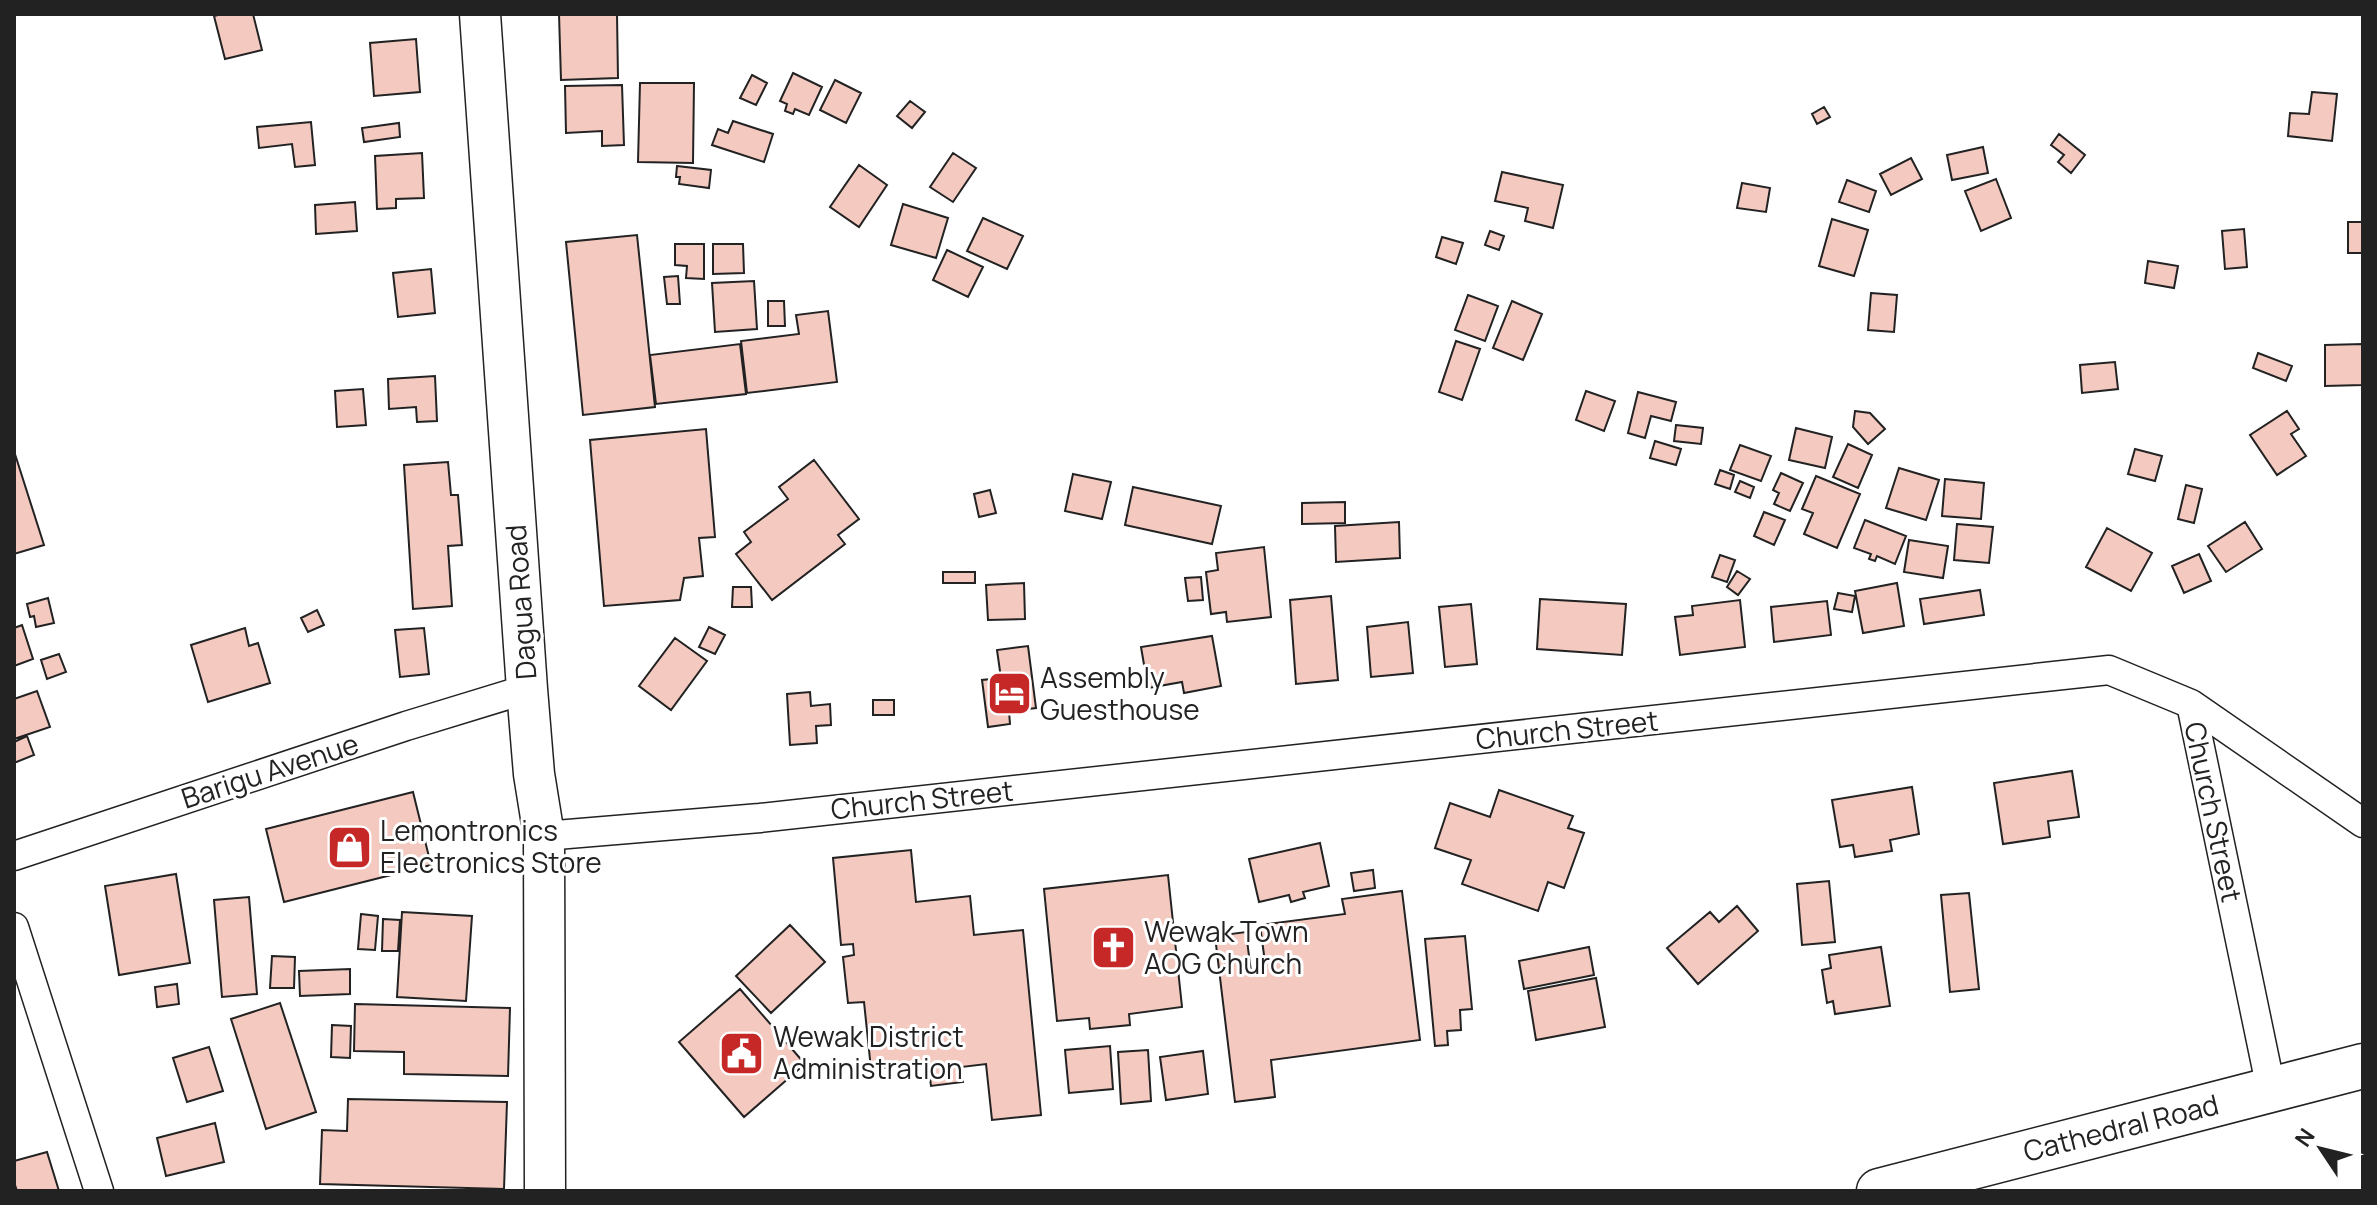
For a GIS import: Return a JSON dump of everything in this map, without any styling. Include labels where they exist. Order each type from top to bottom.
[{"type":"main road","name":"Cathedral Road","points":[[1879,1191],[2363,1066]]},
{"type":"street","name":"Dagua Road","points":[[480,14],[527,689],[534,774],[544,836],[545,1191]]},
{"type":"street","name":"Church Street","points":[[544,836],[760,818],[2109,670],[2191,704],[2271,1089]]},
{"type":"street","name":"Barigu Avenue","points":[[14,856],[527,689]]},
{"type":"street","points":[[2191,704],[2363,823]]},
{"type":"street","points":[[14,927],[99,1191]]},
{"type":"building","points":[[253,14],[262,50],[225,59],[214,16]]},
{"type":"building","points":[[559,14],[617,14],[618,78],[561,80]]},
{"type":"building","points":[[416,39],[420,92],[374,96],[370,43]]},
{"type":"building","points":[[793,73],[822,87],[809,115],[795,109],[793,114],[785,111],[787,104],[780,101]]},
{"type":"building","points":[[752,75],[767,83],[756,105],[740,98]]},
{"type":"building","points":[[835,80],[861,93],[846,123],[820,110]]},
{"type":"building","points":[[640,83],[694,83],[693,163],[638,162]]},
{"type":"building","points":[[622,85],[624,145],[602,146],[602,131],[566,133],[565,86]]},
{"type":"building","points":[[2312,92],[2337,94],[2332,141],[2288,136],[2290,113],[2309,114]]},
{"type":"building","points":[[910,101],[925,112],[912,128],[897,116]]},
{"type":"building","points":[[1824,107],[1830,117],[1817,124],[1812,114]]},
{"type":"building","points":[[733,121],[773,134],[764,162],[712,145],[718,129],[728,133]]},
{"type":"building","points":[[311,122],[315,165],[295,167],[292,144],[259,148],[257,127]]},
{"type":"building","points":[[399,123],[400,137],[364,142],[362,128]]},
{"type":"building","points":[[2059,134],[2085,155],[2071,173],[2058,162],[2064,155],[2051,145]]},
{"type":"building","points":[[1983,147],[1988,173],[1952,180],[1947,155]]},
{"type":"building","points":[[422,153],[424,198],[396,199],[396,208],[377,209],[375,156]]},
{"type":"building","points":[[953,153],[976,168],[953,202],[930,187]]},
{"type":"building","points":[[1911,158],[1922,179],[1891,195],[1880,174]]},
{"type":"building","points":[[859,165],[887,185],[859,227],[830,207]]},
{"type":"building","points":[[677,166],[711,170],[709,188],[679,184]]},
{"type":"building","points":[[1502,172],[1563,185],[1553,228],[1525,221],[1528,208],[1495,201]]},
{"type":"building","points":[[1996,179],[2011,218],[1981,231],[1965,191]]},
{"type":"building","points":[[1847,180],[1876,191],[1869,212],[1839,202]]},
{"type":"building","points":[[1742,183],[1770,188],[1766,212],[1737,208]]},
{"type":"building","points":[[355,202],[357,231],[316,234],[315,205]]},
{"type":"building","points":[[903,204],[948,218],[936,258],[891,245]]},
{"type":"building","points":[[983,218],[1023,236],[1007,269],[967,251]]},
{"type":"building","points":[[1832,219],[1868,230],[1854,276],[1819,266]]},
{"type":"building","points":[[2348,222],[2363,222],[2363,253],[2348,253]]},
{"type":"building","points":[[2244,229],[2247,267],[2225,269],[2222,231]]},
{"type":"building","points":[[1490,231],[1504,236],[1499,250],[1485,245]]},
{"type":"building","points":[[637,235],[655,407],[583,415],[566,242]]},
{"type":"building","points":[[1442,237],[1463,243],[1456,264],[1436,257]]},
{"type":"building","points":[[675,244],[704,244],[704,279],[686,278],[687,266],[675,265]]},
{"type":"building","points":[[713,244],[743,244],[744,273],[713,274]]},
{"type":"building","points":[[947,250],[983,267],[968,297],[933,280]]},
{"type":"building","points":[[2148,261],[2178,266],[2174,288],[2145,283]]},
{"type":"building","points":[[431,269],[435,313],[398,317],[393,273]]},
{"type":"building","points":[[678,276],[680,304],[667,304],[664,277]]},
{"type":"building","points":[[754,281],[757,329],[715,332],[712,283]]},
{"type":"building","points":[[1871,293],[1897,295],[1894,332],[1868,330]]},
{"type":"building","points":[[1468,295],[1498,306],[1485,341],[1455,330]]},
{"type":"building","points":[[768,301],[784,301],[785,326],[768,326]]},
{"type":"building","points":[[1512,301],[1542,314],[1523,360],[1493,348]]},
{"type":"building","points":[[828,311],[837,382],[747,393],[741,341],[799,334],[796,315]]},
{"type":"building","points":[[1456,341],[1480,349],[1462,400],[1439,392]]},
{"type":"building","points":[[740,344],[746,394],[656,404],[650,355]]},
{"type":"building","points":[[2363,344],[2363,385],[2325,386],[2325,345]]},
{"type":"building","points":[[2258,353],[2292,366],[2286,381],[2253,368]]},
{"type":"building","points":[[2115,362],[2118,389],[2082,393],[2080,365]]},
{"type":"building","points":[[435,376],[437,421],[417,422],[416,407],[389,409],[388,379]]},
{"type":"building","points":[[363,389],[366,425],[337,427],[335,391]]},
{"type":"building","points":[[1586,391],[1615,401],[1604,431],[1576,420]]},
{"type":"building","points":[[1638,392],[1676,402],[1671,421],[1651,416],[1645,438],[1628,433]]},
{"type":"building","points":[[1855,411],[1870,413],[1885,429],[1868,444],[1853,427]]},
{"type":"building","points":[[2287,411],[2299,429],[2291,434],[2306,456],[2277,475],[2250,435]]},
{"type":"building","points":[[1676,425],[1703,428],[1701,444],[1674,441]]},
{"type":"building","points":[[1796,428],[1832,437],[1825,468],[1789,460]]},
{"type":"building","points":[[706,429],[715,537],[699,538],[703,576],[684,578],[680,600],[604,606],[590,440]]},
{"type":"building","points":[[1655,441],[1681,449],[1676,465],[1650,458]]},
{"type":"building","points":[[1848,444],[1872,455],[1858,488],[1833,477]]},
{"type":"building","points":[[1740,445],[1771,456],[1761,481],[1730,470]]},
{"type":"building","points":[[2135,449],[2162,456],[2155,481],[2128,474]]},
{"type":"building","points":[[14,451],[44,545],[14,554]]},
{"type":"building","points":[[814,460],[859,519],[838,535],[845,544],[772,600],[736,554],[751,542],[744,532],[788,499],[779,487]]},
{"type":"building","points":[[448,462],[451,495],[458,495],[462,545],[448,546],[452,606],[413,609],[404,465]]},
{"type":"building","points":[[1899,468],[1939,480],[1926,520],[1886,508]]},
{"type":"building","points":[[1720,470],[1734,475],[1730,489],[1715,484]]},
{"type":"building","points":[[1781,473],[1803,483],[1790,511],[1774,504],[1779,493],[1773,490]]},
{"type":"building","points":[[1073,474],[1111,482],[1102,519],[1065,511]]},
{"type":"building","points":[[1816,476],[1860,494],[1837,548],[1804,534],[1813,513],[1802,509]]},
{"type":"building","points":[[1945,479],[1984,483],[1981,519],[1942,516]]},
{"type":"building","points":[[1740,481],[1754,487],[1750,498],[1735,492]]},
{"type":"building","points":[[2186,485],[2202,489],[2194,523],[2178,519]]},
{"type":"building","points":[[1133,487],[1221,506],[1212,544],[1125,525]]},
{"type":"building","points":[[990,490],[996,513],[979,517],[974,494]]},
{"type":"building","points":[[1345,502],[1345,523],[1302,524],[1302,503]]},
{"type":"building","points":[[1764,512],[1785,520],[1774,545],[1754,536]]},
{"type":"building","points":[[1865,520],[1906,536],[1895,564],[1877,556],[1875,561],[1869,559],[1871,554],[1854,548]]},
{"type":"building","points":[[1399,522],[1400,558],[1336,562],[1335,526]]},
{"type":"building","points":[[2245,522],[2262,549],[2226,572],[2208,546]]},
{"type":"building","points":[[1957,524],[1993,527],[1989,563],[1954,560]]},
{"type":"building","points":[[2107,528],[2152,553],[2131,591],[2086,567]]},
{"type":"building","points":[[1909,540],[1948,546],[1943,578],[1904,572]]},
{"type":"building","points":[[1264,547],[1271,617],[1227,622],[1226,612],[1211,614],[1206,572],[1218,570],[1216,553]]},
{"type":"building","points":[[2199,554],[2211,581],[2184,593],[2172,566]]},
{"type":"building","points":[[1720,555],[1735,560],[1727,582],[1712,577]]},
{"type":"building","points":[[1737,571],[1750,579],[1738,595],[1727,587]]},
{"type":"building","points":[[943,572],[975,572],[975,583],[943,583]]},
{"type":"building","points":[[1201,577],[1203,600],[1188,601],[1185,578]]},
{"type":"building","points":[[1024,583],[1025,619],[988,620],[986,585]]},
{"type":"building","points":[[1897,583],[1904,626],[1863,633],[1855,591]]},
{"type":"building","points":[[733,587],[751,587],[752,607],[732,607]]},
{"type":"building","points":[[1980,590],[1984,615],[1924,624],[1920,599]]},
{"type":"building","points":[[1838,593],[1855,596],[1852,612],[1834,609]]},
{"type":"building","points":[[1331,596],[1338,680],[1296,684],[1290,600]]},
{"type":"building","points":[[48,598],[54,623],[36,627],[27,604]]},
{"type":"building","points":[[1540,599],[1626,604],[1622,655],[1537,649]]},
{"type":"building","points":[[1740,600],[1745,647],[1680,655],[1675,617],[1693,615],[1692,606]]},
{"type":"building","points":[[1827,601],[1831,635],[1774,642],[1771,607]]},
{"type":"building","points":[[1471,604],[1477,664],[1445,667],[1439,607]]},
{"type":"building","points":[[317,610],[324,625],[308,632],[301,618]]},
{"type":"building","points":[[1408,622],[1413,673],[1371,677],[1367,627]]},
{"type":"building","points":[[22,625],[33,659],[14,666],[14,628]]},
{"type":"building","points":[[709,627],[725,635],[715,654],[699,647]]},
{"type":"building","points":[[245,628],[249,646],[258,643],[270,683],[208,702],[191,645]]},
{"type":"building","points":[[424,628],[429,674],[400,677],[395,630]]},
{"type":"building","points":[[1212,636],[1221,686],[1184,693],[1182,682],[1148,688],[1141,647]]},
{"type":"building","points":[[675,638],[707,661],[671,710],[639,686]]},
{"type":"building","points":[[1028,646],[1036,708],[1009,711],[1010,724],[988,727],[982,680],[1001,678],[997,650]]},
{"type":"building","points":[[59,654],[66,672],[47,679],[41,660]]},
{"type":"building","points":[[37,691],[50,727],[14,739],[14,699]]},
{"type":"building","points":[[810,692],[811,706],[830,704],[831,725],[816,726],[817,743],[790,745],[787,694]]},
{"type":"building","points":[[873,700],[894,700],[894,715],[873,715]]},
{"type":"building","points":[[27,736],[34,755],[14,763],[14,742]]},
{"type":"building","points":[[2072,771],[2079,817],[2048,821],[2050,837],[2003,844],[1994,783]]},
{"type":"building","points":[[1912,787],[1919,834],[1890,840],[1892,851],[1855,857],[1853,845],[1840,847],[1832,800]]},
{"type":"building","points":[[1499,790],[1573,816],[1568,828],[1584,833],[1564,888],[1548,882],[1538,911],[1462,884],[1471,860],[1435,848],[1450,803],[1490,817]]},
{"type":"building","name":"Lemontronics Electronics Store","points":[[413,792],[431,865],[284,902],[266,829]]},
{"type":"building","points":[[1320,843],[1329,886],[1303,892],[1305,898],[1291,902],[1289,895],[1259,902],[1249,859]]},
{"type":"building","points":[[911,850],[916,902],[970,896],[974,935],[1023,930],[1041,1115],[992,1120],[986,1064],[961,1067],[963,1082],[931,1086],[928,1063],[871,1069],[864,1002],[848,1003],[843,957],[854,955],[853,944],[841,945],[833,858]]},
{"type":"building","points":[[1373,870],[1375,888],[1354,891],[1351,873]]},
{"type":"building","points":[[176,874],[190,963],[119,975],[105,886]]},
{"type":"building","name":"Wewak Town AOG Church","points":[[1168,875],[1182,1007],[1129,1014],[1130,1025],[1090,1029],[1089,1018],[1057,1021],[1044,889]]},
{"type":"building","points":[[1829,881],[1835,942],[1802,945],[1797,884]]},
{"type":"building","points":[[1402,891],[1420,1040],[1271,1060],[1275,1097],[1235,1102],[1215,936],[1246,932],[1251,972],[1266,970],[1260,925],[1345,914],[1342,899]]},
{"type":"building","points":[[1969,893],[1979,989],[1950,992],[1941,895]]},
{"type":"building","points":[[249,897],[257,994],[222,997],[214,900]]},
{"type":"building","points":[[1737,906],[1758,931],[1698,984],[1667,948],[1710,912],[1719,922]]},
{"type":"building","points":[[402,912],[472,916],[466,1001],[397,997]]},
{"type":"building","points":[[361,914],[378,916],[375,950],[358,949]]},
{"type":"building","points":[[383,919],[400,920],[398,951],[382,951]]},
{"type":"building","points":[[790,925],[825,962],[771,1013],[736,976]]},
{"type":"building","points":[[1465,936],[1472,1009],[1460,1010],[1461,1030],[1447,1031],[1448,1045],[1435,1046],[1425,939]]},
{"type":"building","points":[[1589,947],[1594,975],[1524,989],[1519,961]]},
{"type":"building","points":[[1881,947],[1890,1006],[1835,1014],[1833,1001],[1827,1003],[1822,970],[1831,968],[1829,955]]},
{"type":"building","points":[[272,956],[295,957],[294,988],[270,988]]},
{"type":"building","points":[[350,969],[350,994],[300,996],[299,971]]},
{"type":"building","points":[[1596,978],[1605,1027],[1536,1040],[1528,991]]},
{"type":"building","points":[[177,984],[179,1004],[157,1007],[155,987]]},
{"type":"building","name":"Wewak District Administration","points":[[740,989],[805,1064],[744,1117],[679,1042]]},
{"type":"building","points":[[280,1003],[316,1112],[266,1129],[231,1019]]},
{"type":"building","points":[[355,1004],[510,1008],[508,1076],[404,1074],[404,1052],[354,1051]]},
{"type":"building","points":[[332,1025],[351,1026],[350,1058],[331,1057]]},
{"type":"building","points":[[1110,1046],[1113,1089],[1069,1093],[1065,1050]]},
{"type":"building","points":[[209,1047],[223,1091],[187,1102],[173,1058]]},
{"type":"building","points":[[1148,1050],[1151,1101],[1121,1104],[1118,1052]]},
{"type":"building","points":[[1203,1051],[1208,1094],[1166,1100],[1160,1057]]},
{"type":"building","points":[[348,1099],[507,1102],[504,1189],[320,1184],[322,1130],[347,1131]]},
{"type":"building","points":[[215,1123],[224,1162],[166,1176],[157,1138]]},
{"type":"building","points":[[47,1152],[59,1191],[17,1191],[14,1161]]},
{"type":"place","name":"Assembly Guesthouse","points":[[1009,694]]},
{"type":"place","name":"Lemontronics Electronics Store","points":[[349,847]]},
{"type":"place","name":"Wewak Town AOG Church","points":[[1113,948]]},
{"type":"place","name":"Wewak District Administration","points":[[742,1053]]}]
